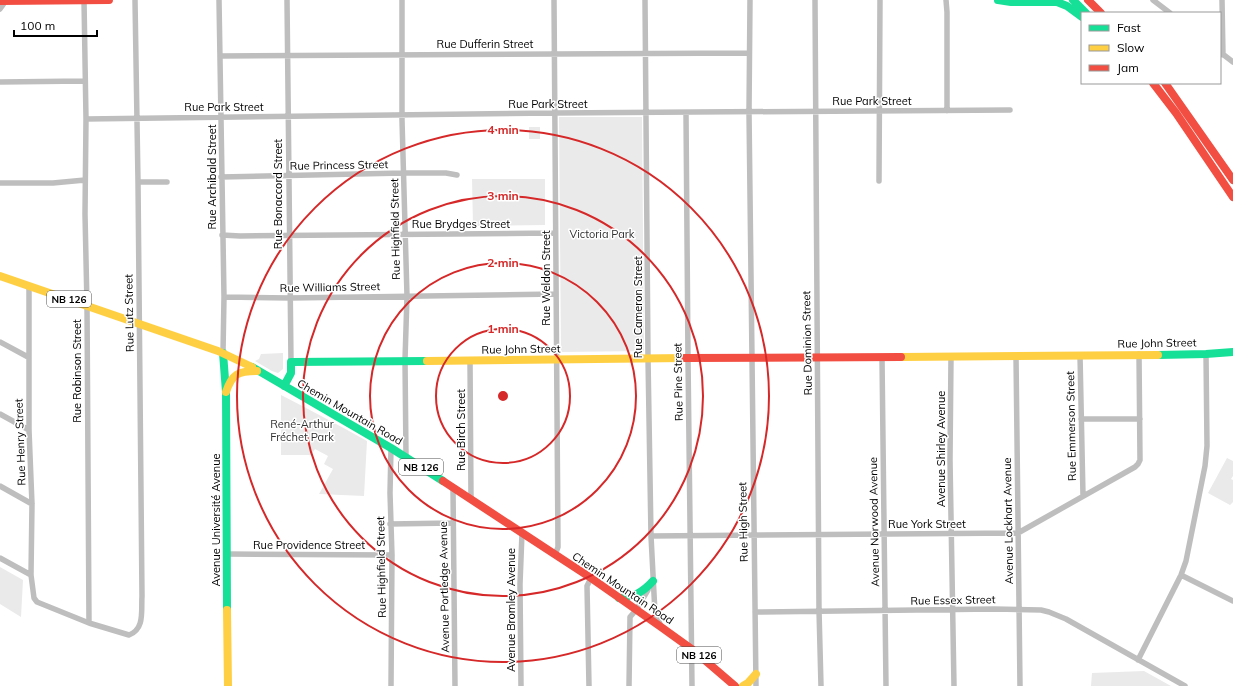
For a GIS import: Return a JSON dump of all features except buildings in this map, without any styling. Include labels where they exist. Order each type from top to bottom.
[{"type":"main road","points":[[3,2],[109,0]]},
{"type":"main road","points":[[998,0],[1011,2],[1057,2],[1067,6],[1081,16]]},
{"type":"main road","points":[[1073,0],[1085,12]]},
{"type":"main road","points":[[1088,0],[1100,12]]},
{"type":"main road","points":[[1097,0],[1104,12]]},
{"type":"main road","points":[[1154,84],[1176,113],[1233,197]]},
{"type":"main road","points":[[1166,84],[1233,180]]},
{"type":"main road","name":"Chemin Mountain Road","points":[[0,276],[223,353],[260,372],[406,457],[591,578],[692,650],[735,686]]},
{"type":"main road","name":"Rue John Street","points":[[291,362],[648,358],[882,358],[1080,354],[1206,354],[1233,352]]},
{"type":"main road","name":"Avenue Université Avenue","points":[[223,353],[226,392],[228,686]]},
{"type":"main road","name":"Rue Bonaccord Street","points":[[284,386],[291,373],[291,362]]},
{"type":"main road","points":[[226,392],[228,384],[236,374],[244,371],[260,372]]},
{"type":"main road","points":[[619,598],[632,597],[642,593],[653,581]]},
{"type":"main road","points":[[743,686],[756,674]]},
{"type":"street","name":"Rue Robinson Street","points":[[84,0],[89,623]]},
{"type":"street","name":"Rue Lutz Street","points":[[89,623],[129,636],[136,632],[140,626],[142,591],[135,0]]},
{"type":"street","name":"Rue Archibald Street","points":[[219,0],[222,117],[221,177],[224,297],[223,353]]},
{"type":"street","name":"Rue Bonaccord Street","points":[[287,0],[291,362]]},
{"type":"street","name":"Rue Highfield Street","points":[[402,0],[402,115],[407,296],[405,360],[406,457]]},
{"type":"street","name":"Rue Weldon Street","points":[[554,0],[558,547],[555,555]]},
{"type":"street","name":"Rue Cameron Street","points":[[645,0],[648,358],[653,581],[654,614],[661,627]]},
{"type":"street","name":"Rue High Street","points":[[750,0],[749,112],[756,686]]},
{"type":"street","name":"Rue Dominion Street","points":[[815,0],[819,610],[821,686]]},
{"type":"street","points":[[879,181],[880,0]]},
{"type":"street","points":[[946,0],[947,111]]},
{"type":"street","points":[[1153,0],[1169,12]]},
{"type":"street","points":[[1222,0],[1222,53],[1233,62]]},
{"type":"street","points":[[0,9],[3,2]]},
{"type":"street","name":"Rue Dufferin Street","points":[[221,56],[288,54],[749,53]]},
{"type":"street","points":[[0,82],[85,81]]},
{"type":"street","name":"Rue Park Street","points":[[86,119],[554,113],[1010,110]]},
{"type":"street","name":"Rue Pine Street","points":[[686,113],[692,686]]},
{"type":"street","name":"Rue Princess Street","points":[[221,177],[404,173],[446,173],[457,175]]},
{"type":"street","points":[[0,183],[53,183],[85,180]]},
{"type":"street","points":[[138,182],[167,182]]},
{"type":"street","name":"Rue Brydges Street","points":[[222,235],[555,233]]},
{"type":"street","name":"Rue Henry Street","points":[[29,286],[28,357],[32,504],[31,575],[34,598],[37,602],[89,623]]},
{"type":"street","name":"Rue Williams Street","points":[[224,297],[290,298],[556,294]]},
{"type":"street","points":[[0,342],[28,357]]},
{"type":"street","name":"Rue Emmerson Street","points":[[1080,354],[1083,496]]},
{"type":"street","points":[[1018,534],[1138,464],[1140,460],[1139,354]]},
{"type":"street","points":[[1138,660],[1181,575],[1186,561],[1205,466],[1207,446],[1206,354]]},
{"type":"street","name":"Avenue Lockhart Avenue","points":[[1016,356],[1020,686]]},
{"type":"street","name":"Avenue Shirley Avenue","points":[[951,357],[950,460],[954,686]]},
{"type":"street","name":"Avenue Norwood Avenue","points":[[882,358],[886,686]]},
{"type":"street","name":"Rue Birch Street","points":[[470,360],[471,499]]},
{"type":"street","points":[[0,414],[29,430]]},
{"type":"street","points":[[1081,419],[1140,419]]},
{"type":"street","name":"Rue Highfield Street","points":[[391,448],[391,686]]},
{"type":"street","points":[[0,486],[32,504]]},
{"type":"street","name":"Avenue Portledge Avenue","points":[[453,488],[455,686]]},
{"type":"street","points":[[390,524],[453,523]]},
{"type":"street","name":"Avenue Bromley Avenue","points":[[521,686],[520,584],[522,533]]},
{"type":"street","name":"Rue York Street","points":[[652,536],[1018,534]]},
{"type":"street","name":"Rue Providence Street","points":[[227,554],[392,555]]},
{"type":"street","points":[[0,558],[31,575]]},
{"type":"street","points":[[1181,575],[1233,602]]},
{"type":"street","points":[[589,686],[587,586],[591,578]]},
{"type":"street","points":[[629,686],[630,617],[636,610],[653,581]]},
{"type":"street","name":"Rue Essex Street","points":[[755,612],[952,609],[1041,610],[1066,619],[1185,686]]},
{"type":"green space","name":"Victoria Park","points":[[559,117],[642,117],[644,351],[561,352]]},
{"type":"green space","points":[[529,127],[540,127],[540,139],[529,139]]},
{"type":"green space","points":[[472,179],[545,179],[545,225],[473,226]]},
{"type":"green space","points":[[283,353],[283,369],[278,373],[255,361],[259,359],[261,354]]},
{"type":"green space","name":"René-Arthur Fréchet Park","points":[[281,395],[367,441],[364,496],[319,494],[333,469],[324,464],[328,456],[315,449],[311,455],[281,455]]},
{"type":"green space","points":[[1227,458],[1233,461],[1233,476],[1231,479],[1233,480],[1233,502],[1230,505],[1208,493]]},
{"type":"green space","points":[[0,567],[23,580],[21,617],[0,604]]},
{"type":"green space","points":[[1144,671],[1171,686],[1091,686],[1092,673]]},
{"type":"traffic: fast","points":[[998,0],[1011,2],[1057,2],[1067,6],[1081,16]]},
{"type":"traffic: fast","points":[[1073,0],[1085,12]]},
{"type":"traffic: fast","points":[[1158,355],[1233,352]]},
{"type":"traffic: fast","points":[[223,353],[226,392],[227,610]]},
{"type":"traffic: fast","points":[[284,386],[291,373],[291,362],[427,361]]},
{"type":"traffic: fast","points":[[252,367],[391,448],[443,481]]},
{"type":"traffic: fast","points":[[619,598],[638,593],[653,581]]},
{"type":"traffic: slow","points":[[0,276],[218,351],[252,367]]},
{"type":"traffic: slow","points":[[901,357],[1158,355]]},
{"type":"traffic: slow","points":[[427,361],[685,358]]},
{"type":"traffic: slow","points":[[226,392],[233,377],[240,373],[257,371]]},
{"type":"traffic: slow","points":[[227,610],[228,686]]},
{"type":"traffic: slow","points":[[743,686],[756,674]]},
{"type":"traffic: jam","points":[[0,1],[109,0]]},
{"type":"traffic: jam","points":[[1088,0],[1100,12]]},
{"type":"traffic: jam","points":[[1154,84],[1176,113],[1233,197]]},
{"type":"traffic: jam","points":[[1166,84],[1233,180]]},
{"type":"traffic: jam","points":[[685,358],[901,357]]},
{"type":"traffic: jam","points":[[443,481],[591,578],[661,627],[693,650],[735,686]]}]
